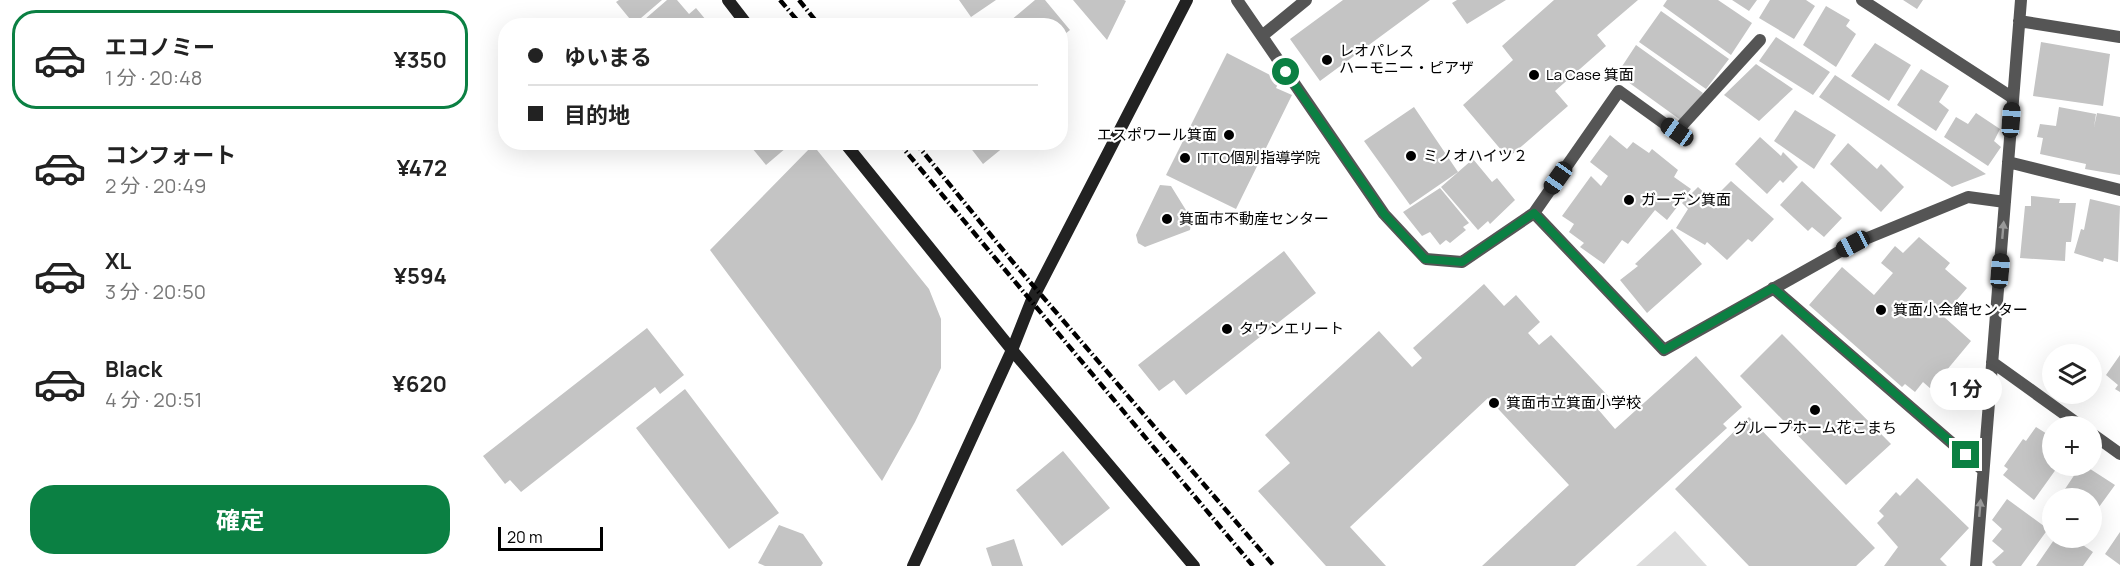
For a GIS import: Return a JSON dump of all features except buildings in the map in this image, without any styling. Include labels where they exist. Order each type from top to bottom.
[{"type":"street","points":[[728,0],[742,18]]},
{"type":"street","points":[[913,566],[1037,290],[1188,0]]},
{"type":"street","points":[[1237,0],[1384,214],[1425,259],[1462,262],[1534,213],[1619,91],[1677,132],[1760,40]]},
{"type":"street","points":[[1262,36],[1306,0]]},
{"type":"street","points":[[1862,0],[2013,98]]},
{"type":"street","points":[[1976,566],[2021,0]]},
{"type":"street","points":[[2019,21],[2120,37]]},
{"type":"street","points":[[850,150],[1012,350],[1194,566]]},
{"type":"street","points":[[2008,162],[2120,190]]},
{"type":"street","points":[[1534,213],[1664,350],[1853,244],[1968,197],[2005,202]]},
{"type":"street","points":[[1773,288],[1983,470]]},
{"type":"street","points":[[1992,362],[2067,416]]},
{"type":"street","points":[[2102,441],[2120,454]]},
{"type":"shaded area","points":[[1675,531],[1707,566],[1636,566]]},
{"type":"railway","points":[[780,0],[795,18]]},
{"type":"railway","points":[[799,0],[814,18]]},
{"type":"railway","points":[[905,150],[1253,566]]},
{"type":"railway","points":[[922,150],[1012,261],[1274,566]]},
{"type":"place","name":"レオパレス ハーモニー・ピアザ","points":[[1327,60]]},
{"type":"place","name":"La Case 箕面","points":[[1534,75]]},
{"type":"place","name":"エスポワール箕面","points":[[1229,135]]},
{"type":"place","name":"ミノオハイツ２","points":[[1411,156]]},
{"type":"place","name":"ITTO個別指導学院","points":[[1185,158]]},
{"type":"place","name":"ガーデン箕面","points":[[1629,200]]},
{"type":"place","name":"箕面市不動産センター","points":[[1167,219]]},
{"type":"place","name":"箕面小会館センター","points":[[1881,310]]},
{"type":"place","name":"タウンエリート","points":[[1227,329]]},
{"type":"place","name":"箕面市立箕面小学校","points":[[1494,403]]},
{"type":"place","name":"グループホーム花こまち","points":[[1815,410]]},
{"type":"route","points":[[1286,72],[1384,214],[1425,259],[1462,262],[1534,213],[1664,350],[1773,288],[1966,455]]}]
